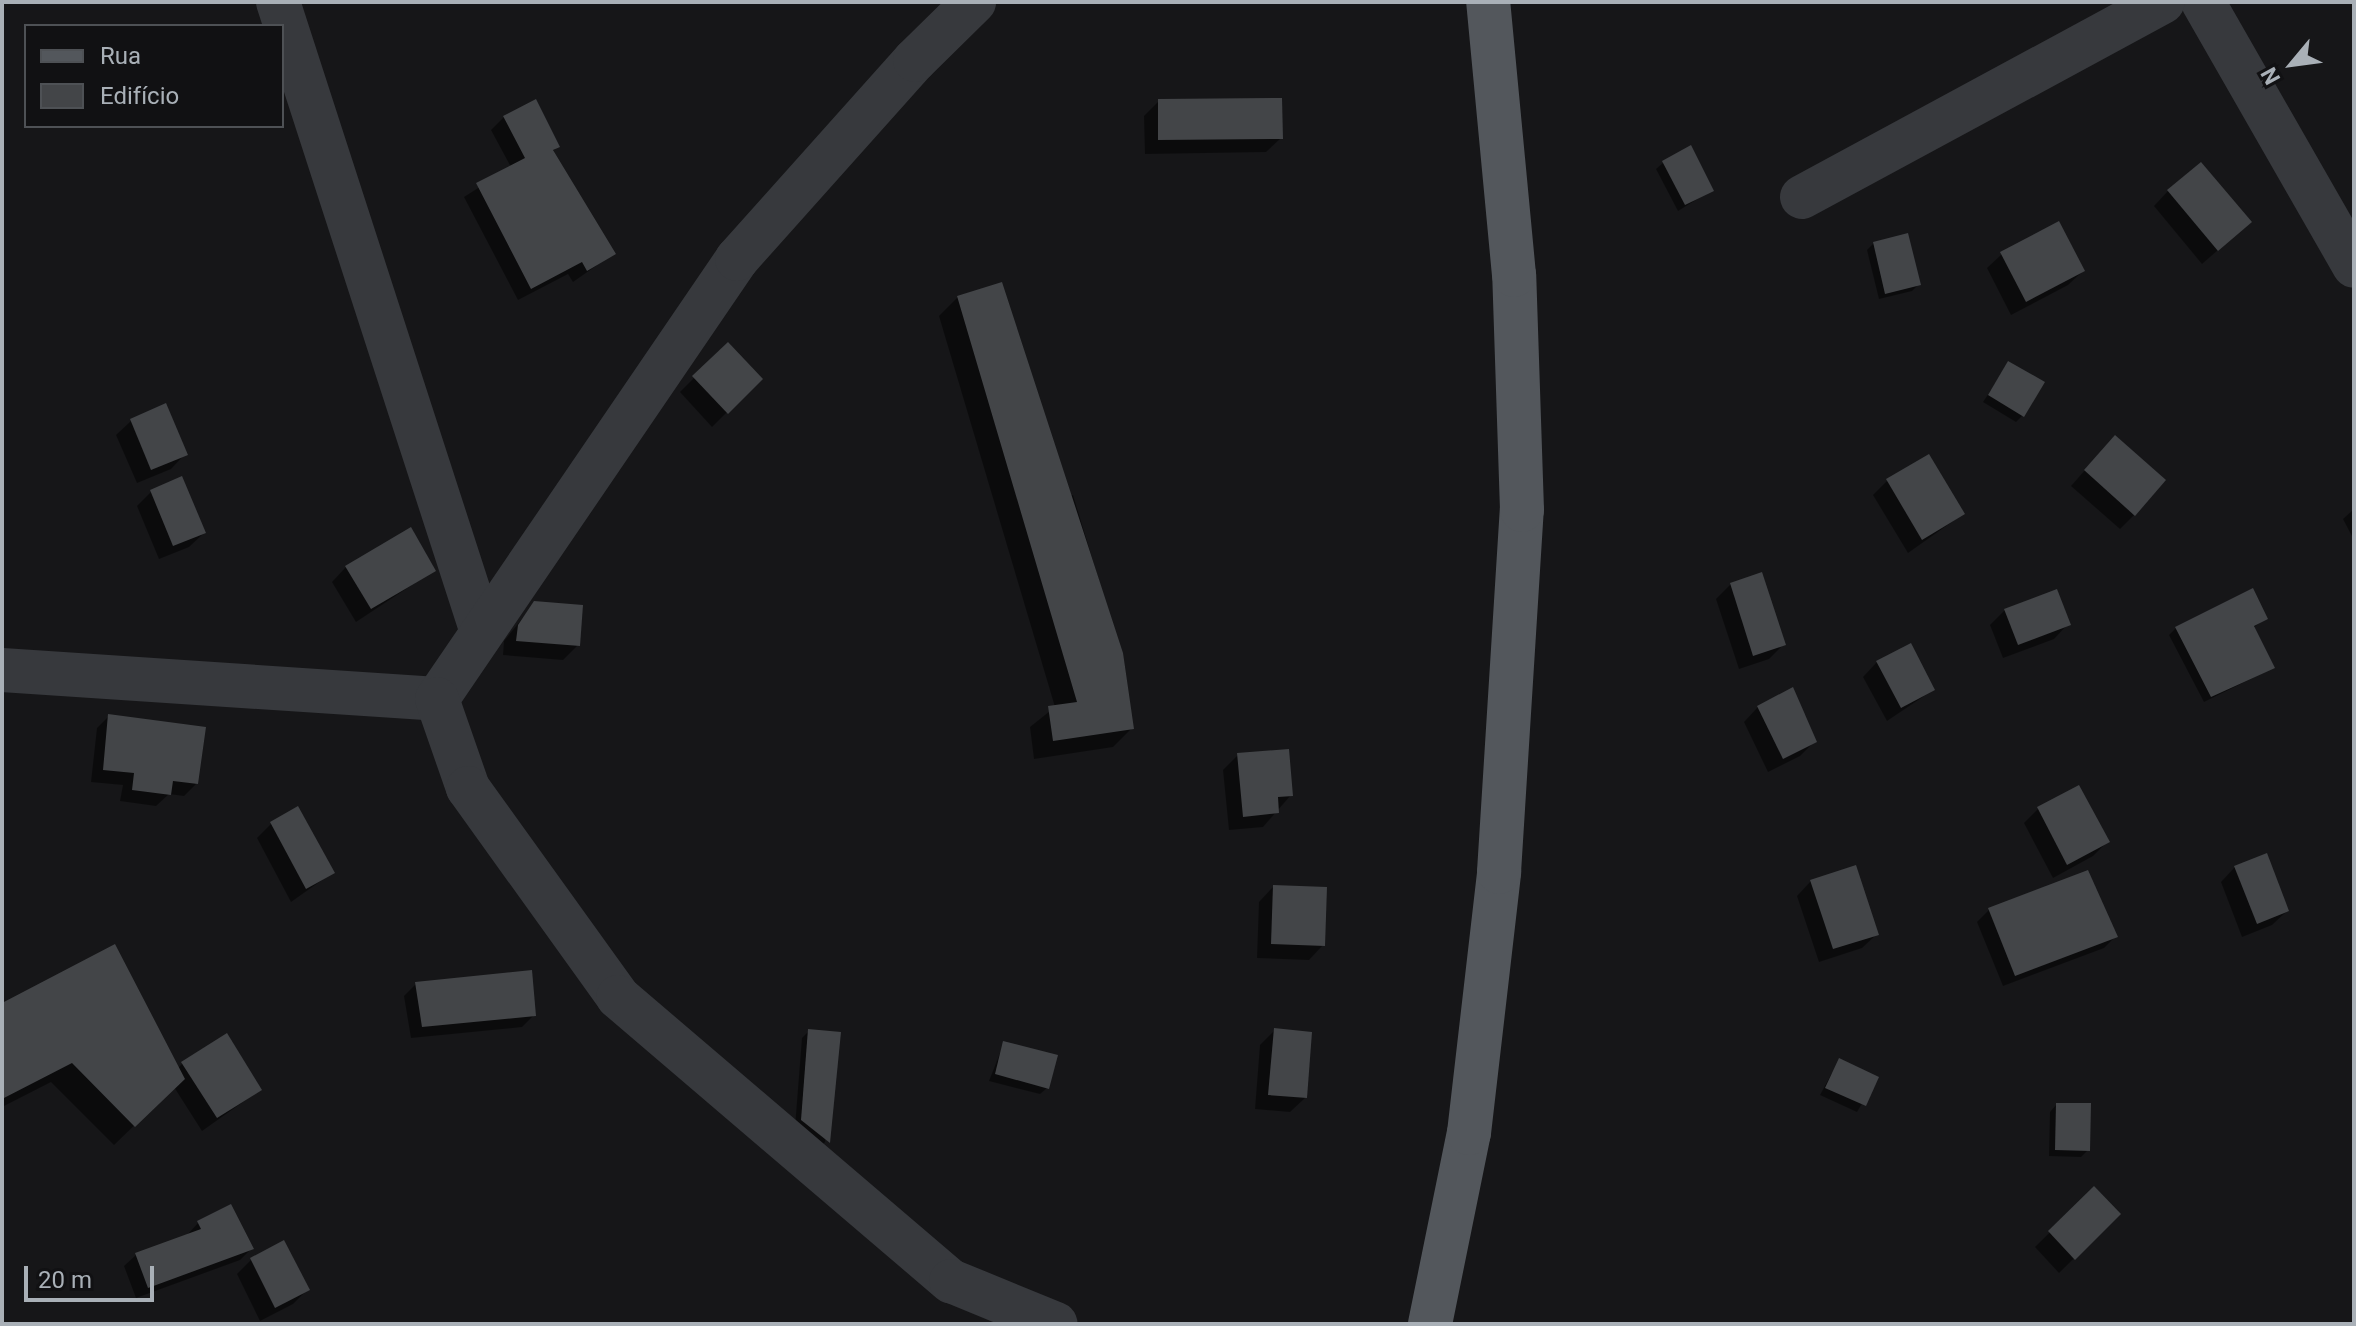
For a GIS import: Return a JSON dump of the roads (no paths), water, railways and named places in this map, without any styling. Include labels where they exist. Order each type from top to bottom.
[{"type":"main road","points":[[1430,1324],[1469,1133],[1499,872],[1522,510],[1514,275],[1488,2]]},
{"type":"street","points":[[278,2],[481,629]]},
{"type":"street","points":[[437,699],[481,629],[737,259],[974,2]]},
{"type":"street","points":[[1802,197],[2163,2]]},
{"type":"street","points":[[2203,2],[2354,266]]},
{"type":"street","points":[[2,670],[437,699]]},
{"type":"street","points":[[437,699],[468,788],[618,997],[951,1281],[1056,1324]]}]
